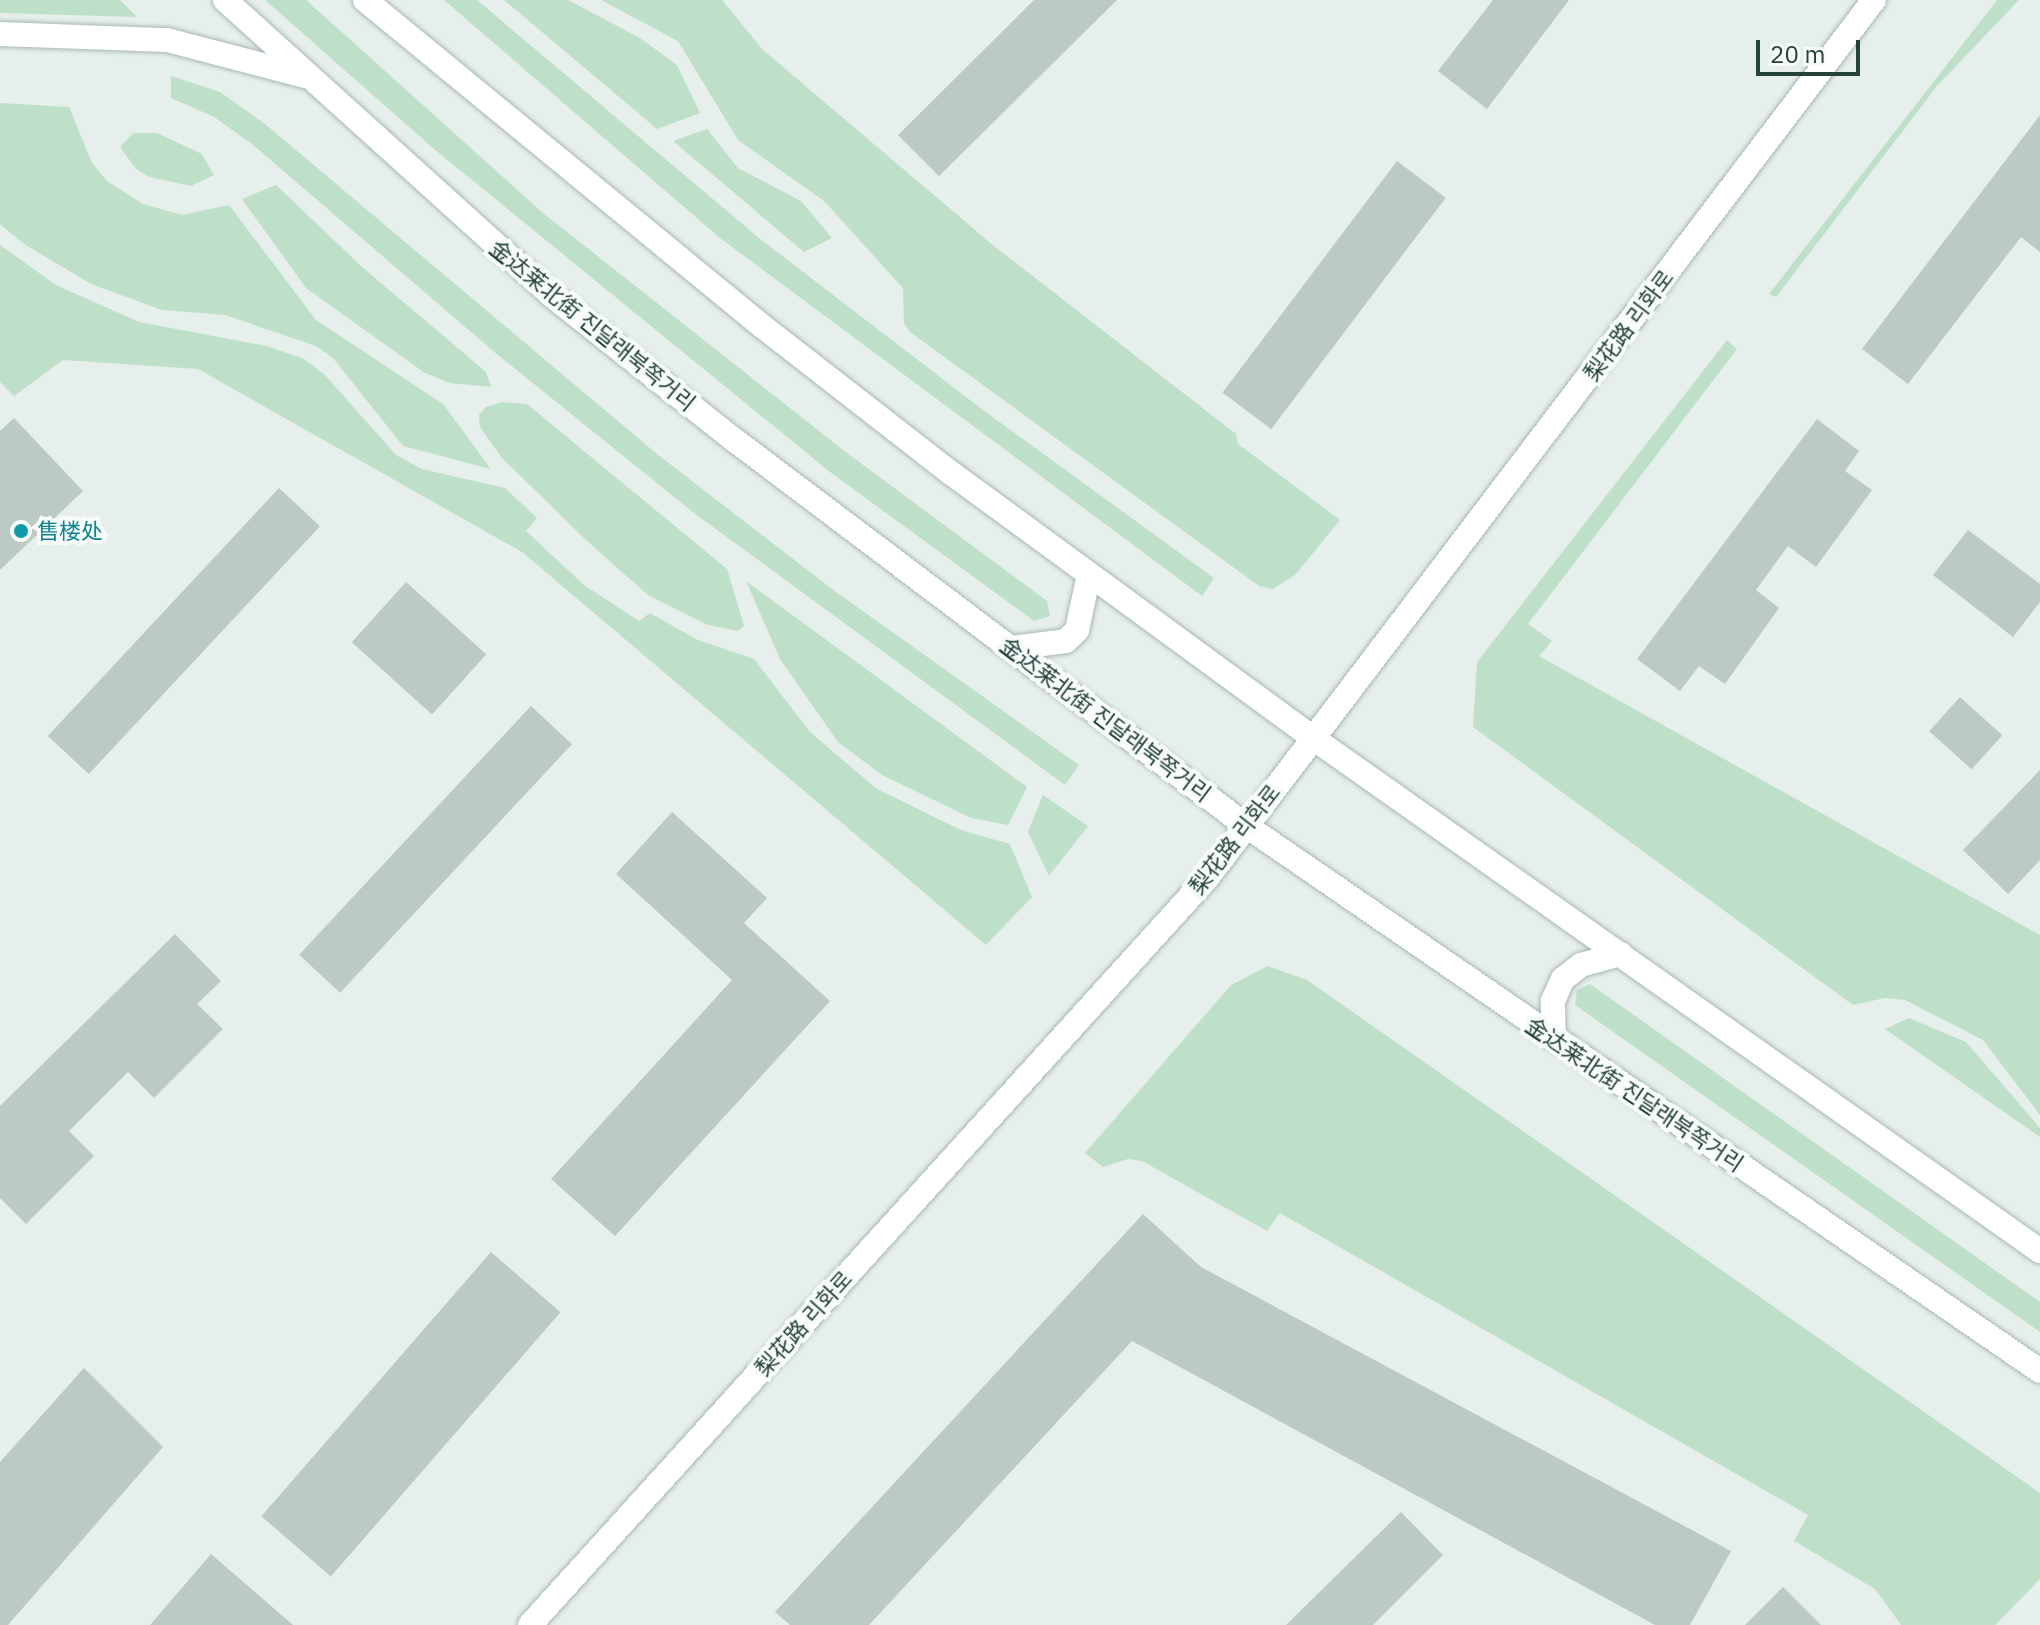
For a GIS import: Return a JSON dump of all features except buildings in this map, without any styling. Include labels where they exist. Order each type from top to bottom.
[{"type":"main road","name":"金达莱北街 진달래북쪽거리","points":[[225,0],[550,294],[1245,825],[2040,1371]]},
{"type":"main road","points":[[365,0],[858,403],[1313,738],[2040,1251]]},
{"type":"main road","name":"梨花路 리화로","points":[[530,1625],[1199,887],[1874,0]]},
{"type":"main road","points":[[0,34],[167,40],[308,77]]},
{"type":"main road","points":[[1012,648],[1066,641],[1084,612],[1089,574]]},
{"type":"main road","points":[[1554,1039],[1553,1001],[1563,979],[1581,965],[1620,954]]},
{"type":"green space","points":[[0,0],[120,0],[137,17],[0,13]]},
{"type":"green space","points":[[265,0],[306,0],[543,213],[847,453],[1047,601],[1050,616],[1034,621],[830,472],[434,149]]},
{"type":"green space","points":[[444,0],[477,0],[759,238],[983,410],[1214,578],[1202,596],[720,238]]},
{"type":"green space","points":[[504,0],[568,0],[640,38],[677,65],[700,113],[657,129]]},
{"type":"green space","points":[[601,0],[722,0],[763,50],[994,246],[1236,434],[1238,444],[1340,520],[1295,575],[1273,589],[1259,586],[910,332],[904,323],[903,288],[824,201],[738,140],[678,41]]},
{"type":"green space","points":[[1997,0],[2019,0],[1937,86],[1776,297],[1769,294]]},
{"type":"green space","points":[[171,76],[220,92],[265,124],[657,454],[836,592],[1079,765],[1065,785],[694,513],[493,351],[252,144],[214,117],[171,98]]},
{"type":"green space","points":[[0,103],[69,107],[92,163],[107,181],[143,204],[182,215],[229,205],[316,320],[443,404],[491,469],[403,446],[333,358],[316,346],[225,315],[162,310],[91,284],[24,244],[0,224]]},
{"type":"green space","points":[[707,129],[738,168],[801,201],[832,238],[804,252],[673,141]]},
{"type":"green space","points":[[133,133],[157,133],[202,154],[214,175],[191,186],[149,177],[136,169],[120,147]]},
{"type":"green space","points":[[276,185],[361,266],[486,372],[491,387],[450,383],[425,373],[306,288],[242,199]]},
{"type":"green space","points":[[0,245],[56,285],[139,322],[267,346],[304,359],[325,375],[396,455],[422,469],[505,488],[537,518],[526,531],[584,585],[639,621],[650,613],[698,640],[754,659],[810,732],[877,789],[961,830],[1010,844],[1032,897],[986,945],[522,552],[198,369],[63,360],[14,396],[0,382]]},
{"type":"green space","points":[[1727,340],[1737,349],[1528,624],[1552,641],[1539,656],[2040,935],[2040,1115],[1983,1040],[1905,1000],[1885,998],[1853,1005],[1473,727],[1477,662]]},
{"type":"green space","points":[[502,402],[527,404],[727,569],[744,626],[738,631],[708,625],[648,595],[587,541],[502,458],[480,427],[479,415],[486,407]]},
{"type":"green space","points":[[746,581],[1027,787],[1008,825],[971,818],[882,775],[838,742],[780,659]]},
{"type":"green space","points":[[1043,795],[1088,826],[1049,876],[1028,832]]},
{"type":"green space","points":[[1268,966],[1307,980],[2040,1493],[2040,1579],[1995,1625],[1901,1625],[1875,1589],[1794,1541],[1808,1515],[1280,1213],[1267,1231],[1142,1161],[1128,1159],[1103,1167],[1085,1153],[1231,985]]},
{"type":"green space","points":[[1590,984],[2040,1302],[2040,1332],[1575,1005],[1577,990]]},
{"type":"green space","points":[[1909,1018],[1966,1042],[2040,1128],[2040,1137],[1885,1029]]},
{"type":"place","name":"售楼处","points":[[21,531]]}]
